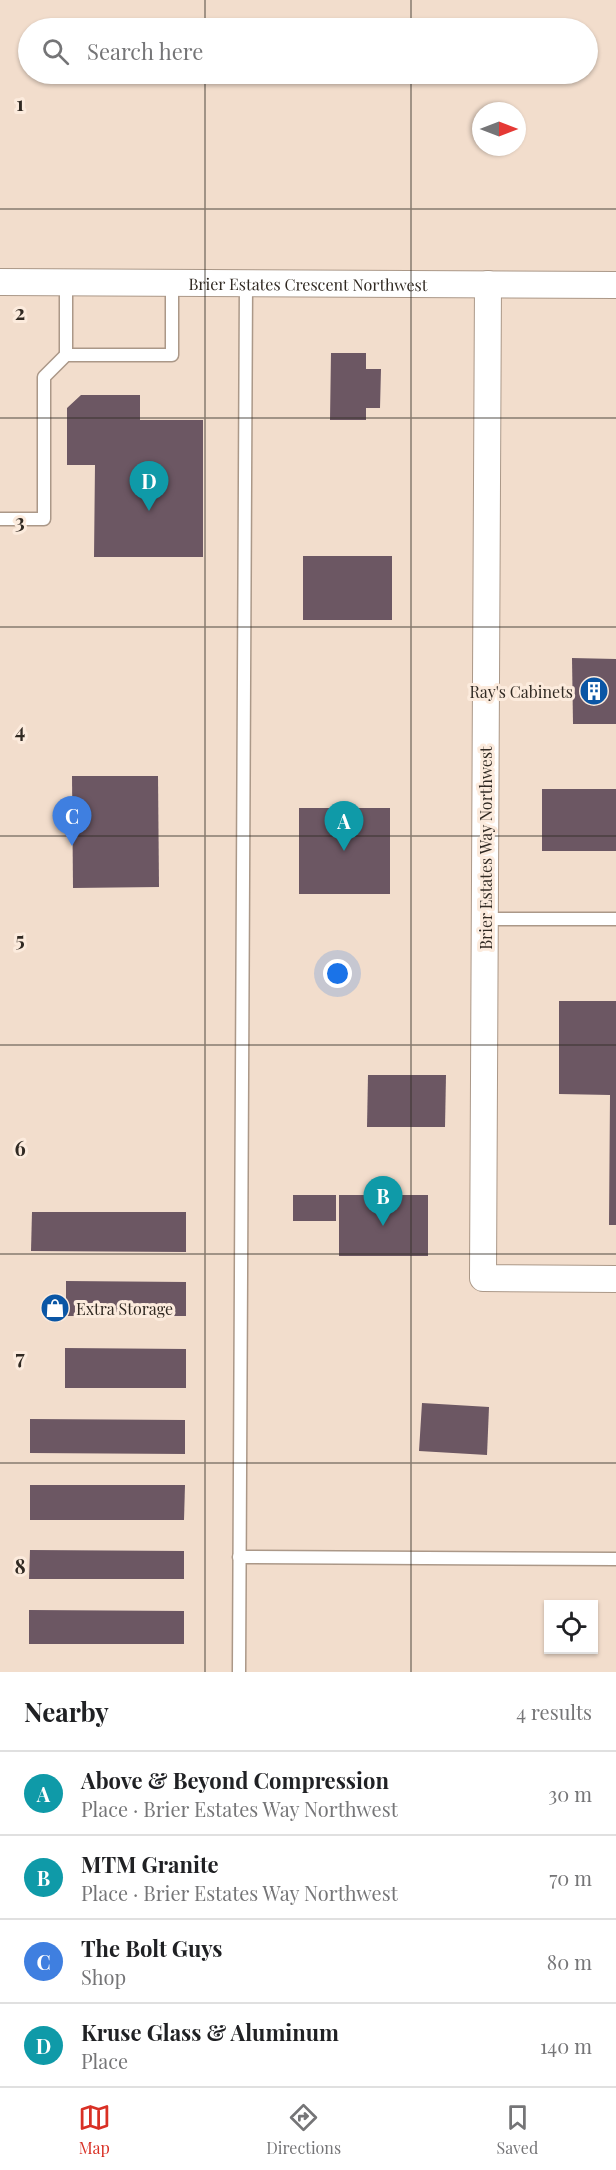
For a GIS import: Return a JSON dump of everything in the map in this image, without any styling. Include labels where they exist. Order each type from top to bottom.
[{"type":"street","name":"Brier Estates Crescent Northwest","points":[[0,282],[616,285]]},
{"type":"street","name":"Brier Estates Way Northwest","points":[[488,284],[483,1278],[616,1279]]},
{"type":"lane","points":[[66,282],[66,355]]},
{"type":"lane","points":[[0,519],[44,519],[44,377],[66,355],[171,355],[172,283]]},
{"type":"lane","points":[[239,1672],[246,283]]},
{"type":"lane","points":[[485,919],[616,919]]},
{"type":"lane","points":[[239,1557],[616,1559]]},
{"type":"building","points":[[331,353],[366,353],[366,369],[381,369],[380,408],[366,408],[366,420],[330,420]]},
{"type":"building","points":[[81,395],[140,395],[140,420],[203,420],[203,557],[94,557],[95,465],[67,465],[67,408]]},
{"type":"building","points":[[303,556],[392,556],[392,620],[303,620]]},
{"type":"building","name":"Ray's Cabinets","points":[[572,658],[616,659],[616,724],[573,724]]},
{"type":"building","points":[[72,776],[158,776],[159,887],[73,888]]},
{"type":"building","points":[[542,789],[616,789],[616,851],[542,851]]},
{"type":"building","points":[[299,808],[390,808],[390,894],[299,894]]},
{"type":"building","points":[[559,1001],[616,1001],[616,1225],[609,1225],[610,1095],[559,1094]]},
{"type":"building","points":[[368,1075],[446,1075],[445,1127],[367,1127]]},
{"type":"building","points":[[293,1195],[336,1195],[336,1221],[293,1221]]},
{"type":"building","points":[[339,1195],[428,1195],[428,1256],[339,1256]]},
{"type":"building","points":[[32,1212],[186,1212],[186,1252],[31,1251]]},
{"type":"building","points":[[66,1281],[186,1282],[186,1316],[66,1316]]},
{"type":"building","name":"Extra Storage","points":[[49,1302],[62,1302],[62,1314],[49,1314]]},
{"type":"building","points":[[65,1348],[186,1349],[186,1388],[65,1388]]},
{"type":"building","points":[[422,1403],[489,1407],[487,1455],[419,1451]]},
{"type":"building","points":[[30,1419],[185,1420],[185,1454],[30,1453]]},
{"type":"building","points":[[30,1485],[185,1485],[184,1520],[30,1520]]},
{"type":"building","points":[[30,1550],[184,1551],[184,1579],[29,1579]]},
{"type":"building","points":[[29,1610],[184,1611],[184,1644],[29,1644]]},
{"type":"place","name":"Kruse Glass & Aluminum","points":[[149,511]]},
{"type":"place","name":"Ray's Cabinets","points":[[594,691]]},
{"type":"place","name":"The Bolt Guys","points":[[72,846]]},
{"type":"place","name":"Above & Beyond Compression","points":[[344,851]]},
{"type":"place","name":"MTM Granite","points":[[383,1226]]},
{"type":"place","name":"Extra Storage","points":[[55,1308]]}]
